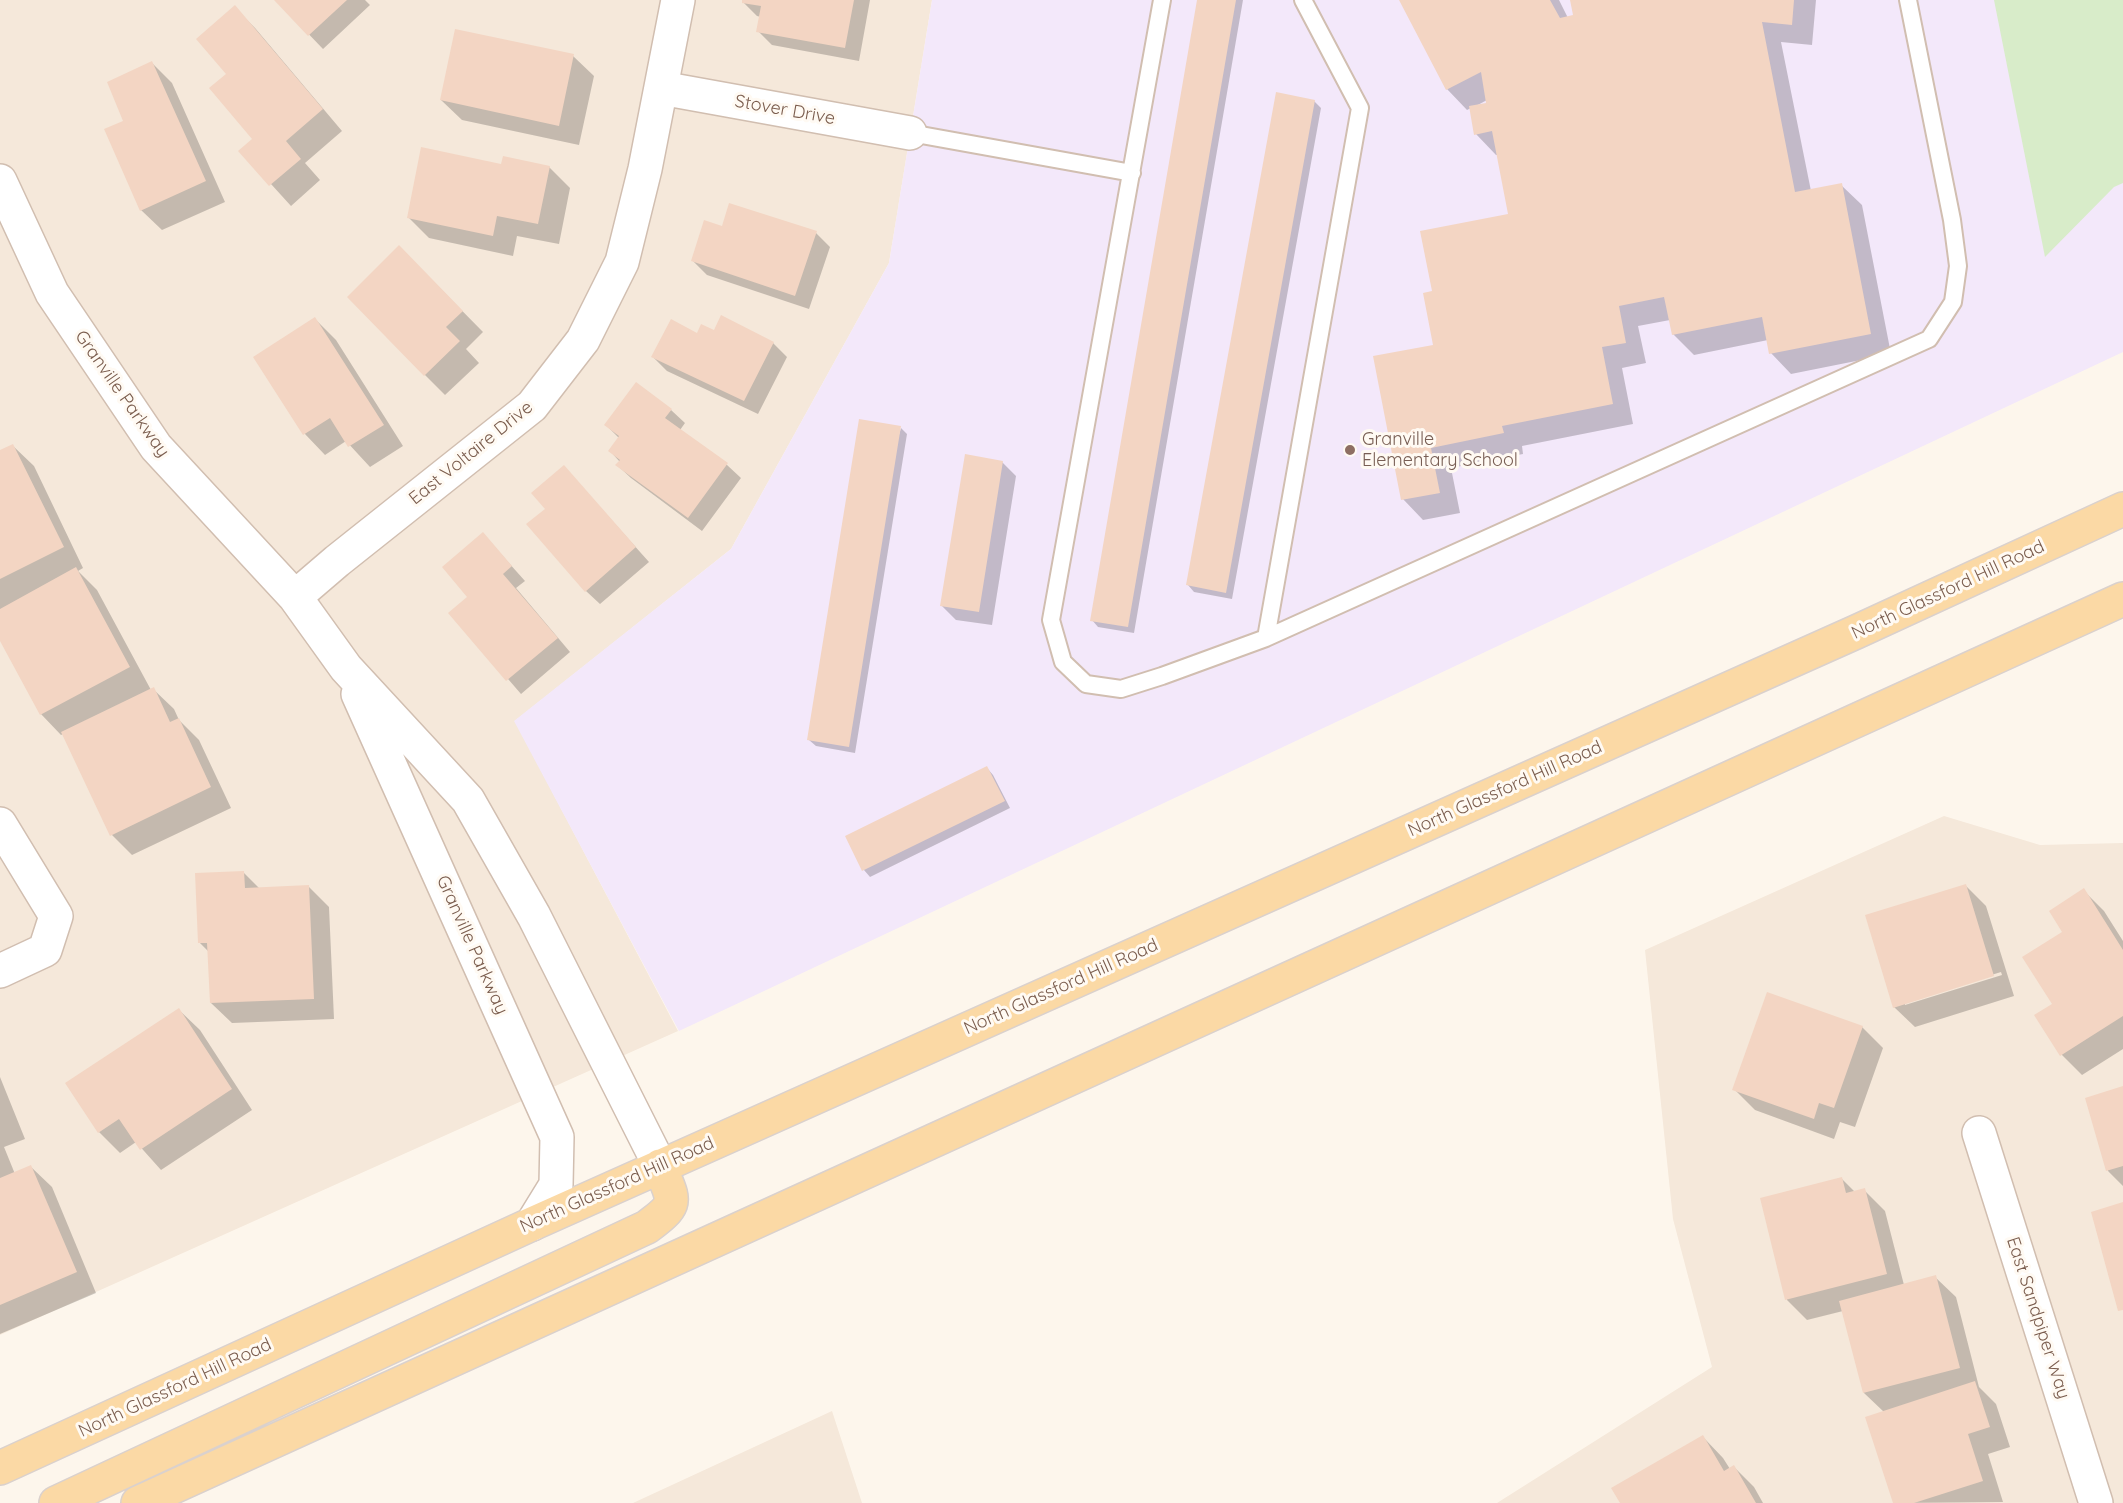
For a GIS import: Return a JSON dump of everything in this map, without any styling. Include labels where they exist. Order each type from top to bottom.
[{"type":"main road","name":"North Glassford Hill Road","points":[[0,1468],[660,1166],[1856,632],[2123,509]]},
{"type":"main road","points":[[138,1503],[2123,599]]},
{"type":"main road","points":[[56,1503],[646,1227],[672,1205],[660,1166]]},
{"type":"street","name":"East Voltaire Drive","points":[[295,597],[346,553],[532,406],[583,340],[622,262],[645,169],[678,0]]},
{"type":"street","name":"Stover Drive","points":[[661,88],[910,133]]},
{"type":"street","name":"Granville Parkway","points":[[0,181],[52,293],[156,447],[295,597],[346,668],[468,800],[534,916],[660,1166]]},
{"type":"street","name":"Granville Parkway","points":[[346,668],[557,1137],[556,1185],[532,1224]]},
{"type":"street","points":[[0,824],[56,916],[45,950],[0,971]]},
{"type":"street","name":"East Sandpiper Way","points":[[1979,1133],[2096,1503]]},
{"type":"street","points":[[2104,1503],[2123,1496]]},
{"type":"lane","points":[[1161,0],[1051,620],[1063,662],[1086,684],[1121,689],[1266,638],[1929,339],[1953,302],[1958,266],[1952,220],[1908,0]]},
{"type":"lane","points":[[1266,638],[1360,108],[1303,0]]},
{"type":"lane","points":[[910,133],[1132,173]]},
{"type":"shaded area","points":[[0,0],[932,0],[889,263],[731,549],[515,721],[678,1031],[0,1335]]},
{"type":"shaded area","name":"Granville Elementary School","points":[[932,0],[2123,0],[2123,352],[679,1031],[514,721],[731,549],[889,263]]},
{"type":"shaded area","points":[[1944,816],[2040,845],[2123,843],[2123,1503],[1497,1503],[1712,1367],[1673,1219],[1645,950]]},
{"type":"shaded area","points":[[832,1411],[862,1503],[633,1503]]},
{"type":"green space","points":[[1994,0],[2123,0],[2123,183],[2114,187],[2045,257]]},
{"type":"building","points":[[274,0],[347,0],[308,36]]},
{"type":"building","points":[[742,0],[854,0],[845,48],[756,32],[761,6],[742,3]]},
{"type":"building","points":[[1197,0],[1236,0],[1128,627],[1090,621]]},
{"type":"building","points":[[1399,0],[1550,0],[1560,18],[1573,15],[1570,0],[1794,0],[1792,25],[1762,22],[1795,192],[1842,183],[1871,334],[1769,354],[1762,317],[1672,335],[1664,297],[1619,306],[1626,343],[1602,347],[1613,404],[1502,426],[1504,433],[1431,448],[1440,493],[1401,500],[1373,356],[1433,345],[1423,293],[1432,291],[1420,231],[1508,214],[1492,131],[1474,135],[1469,106],[1486,103],[1481,72],[1446,90]]},
{"type":"building","points":[[235,5],[323,109],[286,141],[301,159],[269,186],[238,151],[252,139],[209,88],[226,74],[196,39]]},
{"type":"building","points":[[455,29],[574,54],[559,126],[440,100]]},
{"type":"building","points":[[152,61],[206,181],[140,211],[104,129],[123,121],[107,82]]},
{"type":"building","points":[[1276,92],[1315,100],[1226,593],[1186,585]]},
{"type":"building","points":[[421,147],[501,164],[503,156],[550,166],[538,224],[497,216],[493,236],[407,218]]},
{"type":"building","points":[[729,203],[817,231],[795,296],[691,261],[704,220],[722,226]]},
{"type":"building","points":[[399,245],[463,311],[446,327],[460,341],[424,376],[347,297]]},
{"type":"building","points":[[721,315],[774,342],[744,401],[651,357],[671,319],[697,333],[701,324],[714,330]]},
{"type":"building","points":[[315,317],[384,425],[348,447],[330,418],[303,435],[253,357]]},
{"type":"building","points":[[636,382],[672,409],[665,418],[728,463],[688,518],[615,465],[620,460],[608,451],[619,436],[604,425]]},
{"type":"building","points":[[859,419],[901,426],[849,747],[807,740]]},
{"type":"building","points":[[13,444],[64,547],[0,579],[0,450]]},
{"type":"building","points":[[965,454],[1003,461],[979,612],[940,606]]},
{"type":"building","points":[[564,465],[636,547],[585,592],[526,524],[545,509],[531,493]]},
{"type":"building","points":[[483,532],[512,566],[503,574],[558,638],[506,681],[448,613],[467,597],[442,567]]},
{"type":"building","points":[[76,567],[130,667],[40,715],[0,641],[0,609]]},
{"type":"building","points":[[154,687],[170,722],[179,718],[211,787],[110,836],[61,732]]},
{"type":"building","points":[[987,766],[1005,801],[862,871],[845,836]]},
{"type":"building","points":[[244,871],[245,888],[309,885],[314,999],[210,1003],[207,943],[198,943],[195,873]]},
{"type":"building","points":[[1966,884],[1994,976],[1893,1008],[1865,915]]},
{"type":"building","points":[[2084,888],[2123,950],[2123,1016],[2060,1056],[2034,1015],[2052,1004],[2022,957],[2062,932],[2049,911]]},
{"type":"building","points":[[1767,992],[1863,1026],[1834,1108],[1819,1103],[1814,1119],[1732,1090]]},
{"type":"building","points":[[179,1008],[232,1089],[140,1150],[119,1119],[98,1133],[65,1083]]},
{"type":"building","points":[[2123,1086],[2123,1166],[2106,1171],[2085,1098]]},
{"type":"building","points":[[31,1165],[77,1272],[0,1305],[0,1178]]},
{"type":"building","points":[[1842,1177],[1846,1193],[1865,1188],[1887,1274],[1785,1300],[1760,1198]]},
{"type":"building","points":[[2123,1202],[2123,1310],[2118,1311],[2091,1212]]},
{"type":"building","points":[[1936,1275],[1960,1368],[1863,1393],[1839,1301]]},
{"type":"building","points":[[1975,1381],[1990,1427],[1968,1434],[1983,1481],[1914,1503],[1893,1503],[1865,1417]]},
{"type":"building","points":[[1703,1435],[1724,1471],[1734,1465],[1756,1503],[1620,1503],[1611,1488]]},
{"type":"place","name":"Granville Elementary School","points":[[1350,450]]}]
